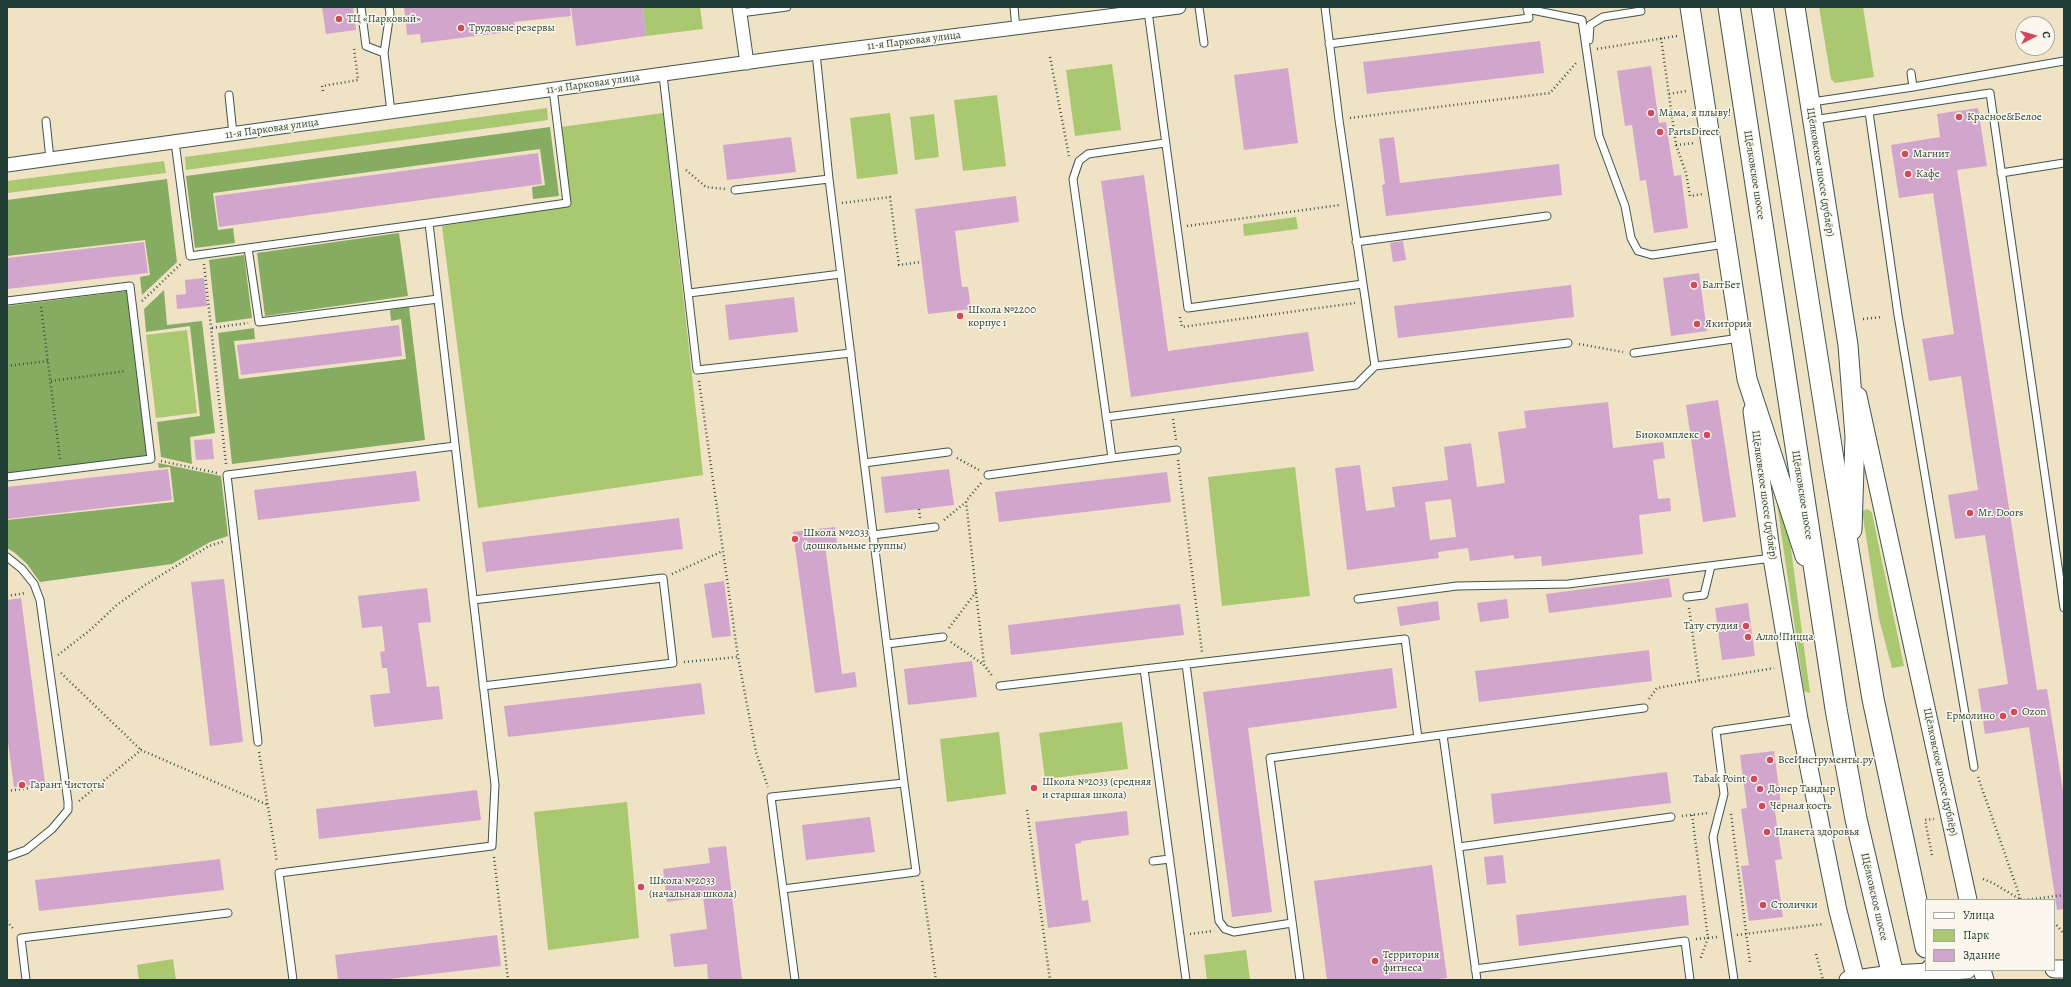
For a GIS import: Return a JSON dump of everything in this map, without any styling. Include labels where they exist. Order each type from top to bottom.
[{"type":"main road","name":"Щёлковское шоссе (дублёр)","points":[[1690,7],[1747,379]]},
{"type":"main road","name":"Щёлковское шоссе","points":[[1729,7],[1819,601],[1856,819],[1893,977]]},
{"type":"main road","points":[[1762,7],[1854,588],[1886,766],[1925,942]]},
{"type":"main road","name":"Щёлковское шоссе (дублёр)","points":[[1795,7],[1810,111],[1848,345]]},
{"type":"main road","points":[[1848,345],[1855,437],[1851,514],[1854,588]]},
{"type":"main road","points":[[1747,379],[1795,521],[1819,601]]},
{"type":"street","name":"11-я Парковая улица","points":[[7,165],[663,75],[747,62],[1180,7]]},
{"type":"street","points":[[739,10],[747,62]]},
{"type":"street","name":"Щёлковское шоссе (дублёр)","points":[[1848,345],[1968,899]]},
{"type":"street","name":"Щёлковское шоссе (дублёр)","points":[[1747,379],[1772,558],[1799,719],[1828,864],[1854,980]]},
{"type":"street","points":[[1854,980],[1958,971]]},
{"type":"lane","points":[[361,7],[366,46],[384,53]]},
{"type":"lane","points":[[389,7],[390,13],[384,53],[391,112]]},
{"type":"lane","points":[[739,10],[787,7]]},
{"type":"lane","points":[[1014,7],[1016,29]]},
{"type":"lane","points":[[1199,7],[1204,43]]},
{"type":"lane","points":[[1324,7],[1356,242],[1375,366]]},
{"type":"lane","points":[[1329,44],[1529,18],[1527,8],[1582,20],[1588,50],[1599,136],[1625,206],[1631,238],[1638,251],[1652,255],[1726,243]]},
{"type":"lane","points":[[1148,11],[1188,308],[1363,284]]},
{"type":"lane","points":[[1588,50],[1590,25],[1603,17],[1641,11]]},
{"type":"lane","points":[[783,889],[916,872],[864,463],[842,274],[828,179],[816,53]]},
{"type":"lane","points":[[1810,111],[1913,87],[2064,61]]},
{"type":"lane","points":[[1911,73],[1913,87]]},
{"type":"lane","points":[[663,75],[697,370],[851,353]]},
{"type":"lane","points":[[175,142],[190,256],[429,223],[567,203],[553,89]]},
{"type":"lane","points":[[1810,111],[1869,112],[1990,93],[2064,608]]},
{"type":"lane","points":[[229,95],[233,134]]},
{"type":"lane","points":[[1869,112],[1898,315],[1974,767]]},
{"type":"lane","points":[[46,121],[50,159]]},
{"type":"lane","points":[[1112,458],[1073,179],[1079,161],[1088,154],[1165,143]]},
{"type":"lane","points":[[2001,173],[2064,163]]},
{"type":"lane","points":[[735,190],[828,179]]},
{"type":"lane","points":[[1356,242],[1547,216]]},
{"type":"lane","points":[[293,980],[279,873],[492,846],[495,785],[429,223]]},
{"type":"lane","points":[[248,248],[259,322],[438,298]]},
{"type":"lane","points":[[689,293],[842,274]]},
{"type":"lane","points":[[7,301],[130,286],[151,459],[7,477]]},
{"type":"lane","points":[[1634,354],[1740,338]]},
{"type":"lane","points":[[1106,417],[1356,385],[1375,366],[1568,343]]},
{"type":"lane","points":[[258,742],[227,474],[455,446]]},
{"type":"lane","points":[[988,475],[1177,450]]},
{"type":"lane","points":[[864,463],[948,452]]},
{"type":"lane","points":[[873,535],[935,527]]},
{"type":"lane","points":[[7,557],[22,569],[37,592],[40,600],[68,810],[62,819],[39,841],[26,850],[7,857]]},
{"type":"lane","points":[[1358,599],[1457,586],[1568,584],[1772,558]]},
{"type":"lane","points":[[1687,597],[1704,595],[1711,566]]},
{"type":"lane","points":[[473,600],[663,578],[673,663],[483,686]]},
{"type":"lane","points":[[887,644],[942,637]]},
{"type":"lane","points":[[1000,686],[1405,639],[1418,738]]},
{"type":"lane","points":[[1186,664],[1219,921],[1225,929],[1234,932],[1292,923]]},
{"type":"lane","points":[[1144,669],[1186,980]]},
{"type":"lane","points":[[1300,980],[1270,758],[1644,708]]},
{"type":"lane","points":[[1734,980],[1713,837],[1724,794],[1716,731],[1799,719]]},
{"type":"lane","points":[[1443,735],[1477,980]]},
{"type":"lane","points":[[795,980],[771,797],[904,782]]},
{"type":"lane","points":[[1459,847],[1672,817]]},
{"type":"lane","points":[[1153,861],[1170,859]]},
{"type":"lane","points":[[26,980],[21,938],[228,913]]},
{"type":"lane","points":[[1475,969],[1685,940],[1690,980]]},
{"type":"path","points":[[1339,120],[1550,93],[1588,50],[1679,36]]},
{"type":"path","points":[[1661,38],[1676,145],[1686,173],[1690,196],[1703,194]]},
{"type":"path","points":[[323,91],[322,86],[358,80],[354,48],[366,46]]},
{"type":"path","points":[[1050,57],[1073,179]]},
{"type":"path","points":[[1669,94],[1688,91]]},
{"type":"path","points":[[1676,145],[1695,143]]},
{"type":"path","points":[[674,161],[706,187],[735,190]]},
{"type":"path","points":[[840,204],[890,197],[899,264],[921,262]]},
{"type":"path","points":[[1177,228],[1351,204]]},
{"type":"path","points":[[133,310],[190,256],[204,263],[227,474],[151,459]]},
{"type":"path","points":[[40,297],[61,470]]},
{"type":"path","points":[[1180,312],[1182,327],[1366,302]]},
{"type":"path","points":[[1863,319],[1882,317]]},
{"type":"path","points":[[212,328],[259,322]]},
{"type":"path","points":[[1568,343],[1634,354]]},
{"type":"path","points":[[7,366],[48,361]]},
{"type":"path","points":[[697,370],[738,657],[756,752],[771,797]]},
{"type":"path","points":[[51,381],[126,371]]},
{"type":"path","points":[[1172,408],[1203,662]]},
{"type":"path","points":[[935,527],[966,501],[988,475],[948,452]]},
{"type":"path","points":[[966,501],[984,665]]},
{"type":"path","points":[[234,538],[210,546],[145,585],[118,604],[64,651],[48,660],[141,750],[268,805]]},
{"type":"path","points":[[663,578],[723,551]]},
{"type":"path","points":[[7,596],[37,592]]},
{"type":"path","points":[[976,592],[942,637],[984,665],[1000,686]]},
{"type":"path","points":[[1687,597],[1700,680]]},
{"type":"path","points":[[673,663],[738,657]]},
{"type":"path","points":[[1656,688],[1776,667]]},
{"type":"path","points":[[258,742],[279,873]]},
{"type":"path","points":[[68,810],[141,750]]},
{"type":"path","points":[[1974,767],[2022,899]]},
{"type":"path","points":[[7,791],[65,783]]},
{"type":"path","points":[[1731,809],[1750,963]]},
{"type":"path","points":[[1027,810],[1050,980]]},
{"type":"path","points":[[1672,817],[1719,812]]},
{"type":"path","points":[[1692,815],[1708,938],[1699,964]]},
{"type":"path","points":[[1926,826],[1932,855]]},
{"type":"path","points":[[492,846],[508,980]]},
{"type":"path","points":[[916,872],[921,874],[936,980]]},
{"type":"path","points":[[1983,879],[1993,883],[2020,899]]},
{"type":"path","points":[[2030,899],[2064,895]]},
{"type":"path","points":[[2055,923],[2064,934]]},
{"type":"path","points":[[1685,940],[1824,924]]},
{"type":"path","points":[[1180,935],[1225,929]]},
{"type":"path","points":[[1816,954],[1823,980]]},
{"type":"green space","points":[[643,7],[700,7],[703,29],[646,36]]},
{"type":"green space","points":[[1819,7],[1863,7],[1874,77],[1835,83],[1831,79]]},
{"type":"green space","points":[[1112,64],[1121,130],[1075,136],[1066,70]]},
{"type":"green space","points":[[997,95],[1006,166],[963,171],[954,100]]},
{"type":"green space","points":[[547,108],[548,120],[186,170],[185,157]]},
{"type":"green space","points":[[663,113],[703,475],[478,508],[442,226],[570,206],[561,127]]},
{"type":"green space","points":[[890,113],[898,174],[857,179],[850,118]]},
{"type":"green space","points":[[934,114],[939,157],[915,160],[910,117]]},
{"type":"green space","points":[[550,127],[559,196],[533,199],[532,187],[545,185],[540,149],[213,193],[218,230],[233,228],[235,243],[195,248],[186,176]]},
{"type":"green space","points":[[164,161],[166,173],[7,193],[7,181]]},
{"type":"green space","points":[[167,179],[177,262],[142,295],[140,277],[150,275],[145,240],[7,256],[7,200]]},
{"type":"green space","points":[[1296,217],[1298,229],[1244,236],[1243,224]]},
{"type":"green space","points":[[399,233],[408,296],[265,316],[257,253]]},
{"type":"green space","points":[[244,255],[252,318],[216,323],[209,260]]},
{"type":"green space","points":[[164,290],[167,325],[202,321],[215,433],[190,437],[192,464],[161,457],[157,422],[200,416],[190,326],[146,332],[144,309]]},
{"type":"green space","points":[[127,291],[148,456],[7,473],[7,306]]},
{"type":"green space","points":[[409,307],[425,440],[232,464],[218,333],[254,328],[255,339],[234,341],[239,379],[406,359],[401,319],[391,321],[390,310]]},
{"type":"green space","points":[[187,330],[197,413],[156,418],[146,335]]},
{"type":"green space","points":[[158,463],[221,476],[228,536],[210,542],[172,564],[40,582],[27,564],[7,548],[7,520],[174,502],[170,467],[159,468]]},
{"type":"green space","points":[[1295,467],[1310,596],[1222,606],[1208,477]]},
{"type":"green space","points":[[1775,490],[1787,518],[1810,693],[1804,691]]},
{"type":"green space","points":[[1867,509],[1872,512],[1904,666],[1892,668],[1879,619],[1863,517],[1863,511]]},
{"type":"green space","points":[[1122,722],[1128,769],[1045,779],[1039,733]]},
{"type":"green space","points":[[999,732],[1006,794],[947,802],[940,739]]},
{"type":"green space","points":[[627,802],[639,938],[548,950],[534,812]]},
{"type":"green space","points":[[1246,950],[1250,980],[1207,980],[1204,955]]},
{"type":"green space","points":[[173,959],[176,980],[139,980],[137,965]]},
{"type":"building","name":"ТЦ «Парковый»","points":[[322,7],[353,7],[356,30],[326,34]]},
{"type":"building","name":"Трудовые резервы","points":[[404,7],[570,7],[571,16],[514,22],[516,31],[421,43],[420,34],[407,35]]},
{"type":"building","points":[[571,7],[643,7],[646,36],[576,46]]},
{"type":"building","points":[[1540,41],[1544,73],[1367,94],[1363,62]]},
{"type":"building","points":[[1651,66],[1659,123],[1666,122],[1674,176],[1681,175],[1688,228],[1654,233],[1646,180],[1640,181],[1632,125],[1625,126],[1617,71]]},
{"type":"building","points":[[1288,68],[1298,143],[1244,150],[1234,75]]},
{"type":"building","points":[[1978,108],[1987,166],[1957,170],[2037,690],[2047,689],[2064,797],[2064,909],[2057,910],[2029,727],[1985,734],[1978,689],[2008,684],[1985,535],[1955,539],[1948,495],[1978,490],[1961,376],[1929,381],[1922,339],[1954,334],[1933,193],[1899,198],[1891,145],[1940,137],[1937,114]]},
{"type":"building","points":[[791,137],[796,172],[727,180],[723,145]]},
{"type":"building","points":[[1394,137],[1400,183],[1559,164],[1562,195],[1386,216],[1382,185],[1385,184],[1379,139]]},
{"type":"building","points":[[538,153],[542,184],[219,227],[215,196]]},
{"type":"building","points":[[1144,175],[1168,351],[1308,332],[1314,371],[1131,397],[1101,181]]},
{"type":"building","points":[[1016,196],[1019,222],[955,231],[962,287],[968,287],[971,309],[928,314],[915,209]]},
{"type":"building","points":[[1403,241],[1406,260],[1393,262],[1390,243]]},
{"type":"building","points":[[144,242],[148,273],[7,289],[7,258]]},
{"type":"building","points":[[1699,273],[1707,331],[1671,336],[1663,278]]},
{"type":"building","points":[[204,278],[207,306],[177,309],[176,295],[186,294],[185,280]]},
{"type":"building","points":[[1571,285],[1574,317],[1398,338],[1394,306]]},
{"type":"building","points":[[794,297],[798,332],[729,340],[725,305]]},
{"type":"building","points":[[399,325],[402,356],[241,375],[237,345]]},
{"type":"building","points":[[1718,400],[1736,517],[1703,522],[1686,405]]},
{"type":"building","points":[[1608,402],[1613,448],[1663,442],[1665,458],[1653,460],[1658,499],[1670,498],[1671,511],[1639,515],[1643,554],[1542,566],[1541,556],[1514,559],[1514,555],[1470,561],[1468,548],[1438,552],[1439,558],[1347,570],[1335,468],[1360,465],[1366,511],[1395,507],[1392,487],[1448,480],[1444,447],[1471,443],[1477,487],[1505,483],[1498,432],[1526,428],[1524,411]],"holes":[[[1451,499],[1456,537],[1430,540],[1425,502]]]},
{"type":"building","points":[[212,439],[214,459],[196,460],[194,440]]},
{"type":"building","points":[[168,469],[172,500],[7,519],[7,487]]},
{"type":"building","points":[[949,469],[954,505],[885,513],[881,477]]},
{"type":"building","points":[[416,471],[420,501],[258,520],[254,490]]},
{"type":"building","points":[[1167,472],[1171,502],[999,522],[995,492]]},
{"type":"building","points":[[679,518],[683,549],[486,572],[482,542]]},
{"type":"building","points":[[835,527],[837,544],[825,546],[842,674],[855,672],[857,687],[815,693],[793,532]]},
{"type":"building","points":[[1669,578],[1672,597],[1549,613],[1546,594]]},
{"type":"building","points":[[224,579],[243,742],[210,746],[191,582]]},
{"type":"building","points":[[724,581],[731,636],[712,638],[704,584]]},
{"type":"building","points":[[427,588],[431,622],[418,623],[427,687],[439,686],[443,719],[374,727],[370,695],[390,693],[387,668],[382,668],[380,652],[385,651],[382,626],[362,628],[358,596]]},
{"type":"building","points":[[21,598],[45,783],[14,787],[7,735],[7,600]]},
{"type":"building","points":[[1507,599],[1509,618],[1480,622],[1477,603]]},
{"type":"building","points":[[1438,601],[1440,620],[1400,626],[1397,607]]},
{"type":"building","points":[[1748,603],[1755,656],[1722,660],[1715,608]]},
{"type":"building","points":[[1180,604],[1184,635],[1011,655],[1008,625]]},
{"type":"building","points":[[1649,650],[1652,681],[1479,702],[1475,671]]},
{"type":"building","points":[[972,661],[977,697],[908,705],[904,669]]},
{"type":"building","points":[[1392,668],[1397,708],[1248,728],[1272,912],[1232,917],[1203,692]]},
{"type":"building","points":[[701,683],[705,714],[508,737],[504,706]]},
{"type":"building","points":[[1774,751],[1781,804],[1774,805],[1782,859],[1775,860],[1783,917],[1749,921],[1741,866],[1749,865],[1741,809],[1747,808],[1740,755]]},
{"type":"building","points":[[1667,772],[1671,803],[1494,824],[1491,794]]},
{"type":"building","points":[[477,790],[481,820],[319,839],[316,809]]},
{"type":"building","points":[[1127,811],[1129,835],[1081,841],[1081,843],[1075,844],[1082,901],[1088,900],[1091,922],[1048,928],[1035,822]]},
{"type":"building","points":[[870,817],[875,852],[806,860],[802,825]]},
{"type":"building","points":[[726,846],[742,980],[708,980],[707,964],[674,967],[670,934],[707,929],[703,897],[667,902],[663,869],[710,863],[708,848]]},
{"type":"building","points":[[1503,855],[1506,883],[1487,885],[1484,857]]},
{"type":"building","points":[[220,859],[224,890],[39,911],[35,880]]},
{"type":"building","points":[[1432,865],[1447,978],[1431,980],[1327,980],[1314,881]]},
{"type":"building","points":[[1686,895],[1689,925],[1519,946],[1516,915]]},
{"type":"building","points":[[497,935],[501,966],[380,980],[338,980],[335,955]]},
{"type":"place","name":"ТЦ «Парковый»","points":[[339,19]]},
{"type":"place","name":"Трудовые резервы","points":[[461,28]]},
{"type":"place","name":"Мама, я плыву!","points":[[1651,113]]},
{"type":"place","name":"Красное&Белое","points":[[1959,117]]},
{"type":"place","name":"PartsDirect","points":[[1660,132]]},
{"type":"place","name":"Магнит","points":[[1905,154]]},
{"type":"place","name":"Кафе","points":[[1908,174]]},
{"type":"place","name":"БалтБет","points":[[1694,285]]},
{"type":"place","name":"Школа №2200 корпус 1","points":[[960,316]]},
{"type":"place","name":"Якитория","points":[[1697,324]]},
{"type":"place","name":"Биокомплекс","points":[[1707,435]]},
{"type":"place","name":"Mr. Doors","points":[[1970,513]]},
{"type":"place","name":"Школа №2033 (дошкольные группы)","points":[[795,539]]},
{"type":"place","name":"Тату студия","points":[[1746,626]]},
{"type":"place","name":"Алло!Пицца","points":[[1748,637]]},
{"type":"place","name":"Ozon","points":[[2014,712]]},
{"type":"place","name":"Ермолино","points":[[2003,716]]},
{"type":"place","name":"ВсеИнструменты.ру","points":[[1770,760]]},
{"type":"place","name":"Tabak Point","points":[[1754,779]]},
{"type":"place","name":"Гарант Чистоты","points":[[22,785]]},
{"type":"place","name":"Школа №2033 (средняя и старшая школа)","points":[[1034,788]]},
{"type":"place","name":"Донер Тандыр","points":[[1760,789]]},
{"type":"place","name":"Чёрная кость","points":[[1762,806]]},
{"type":"place","name":"Планета здоровья","points":[[1767,832]]},
{"type":"place","name":"Школа №2033 (начальная школа)","points":[[641,887]]},
{"type":"place","name":"Столички","points":[[1763,905]]},
{"type":"place","name":"Территория фитнеса","points":[[1375,961]]}]
